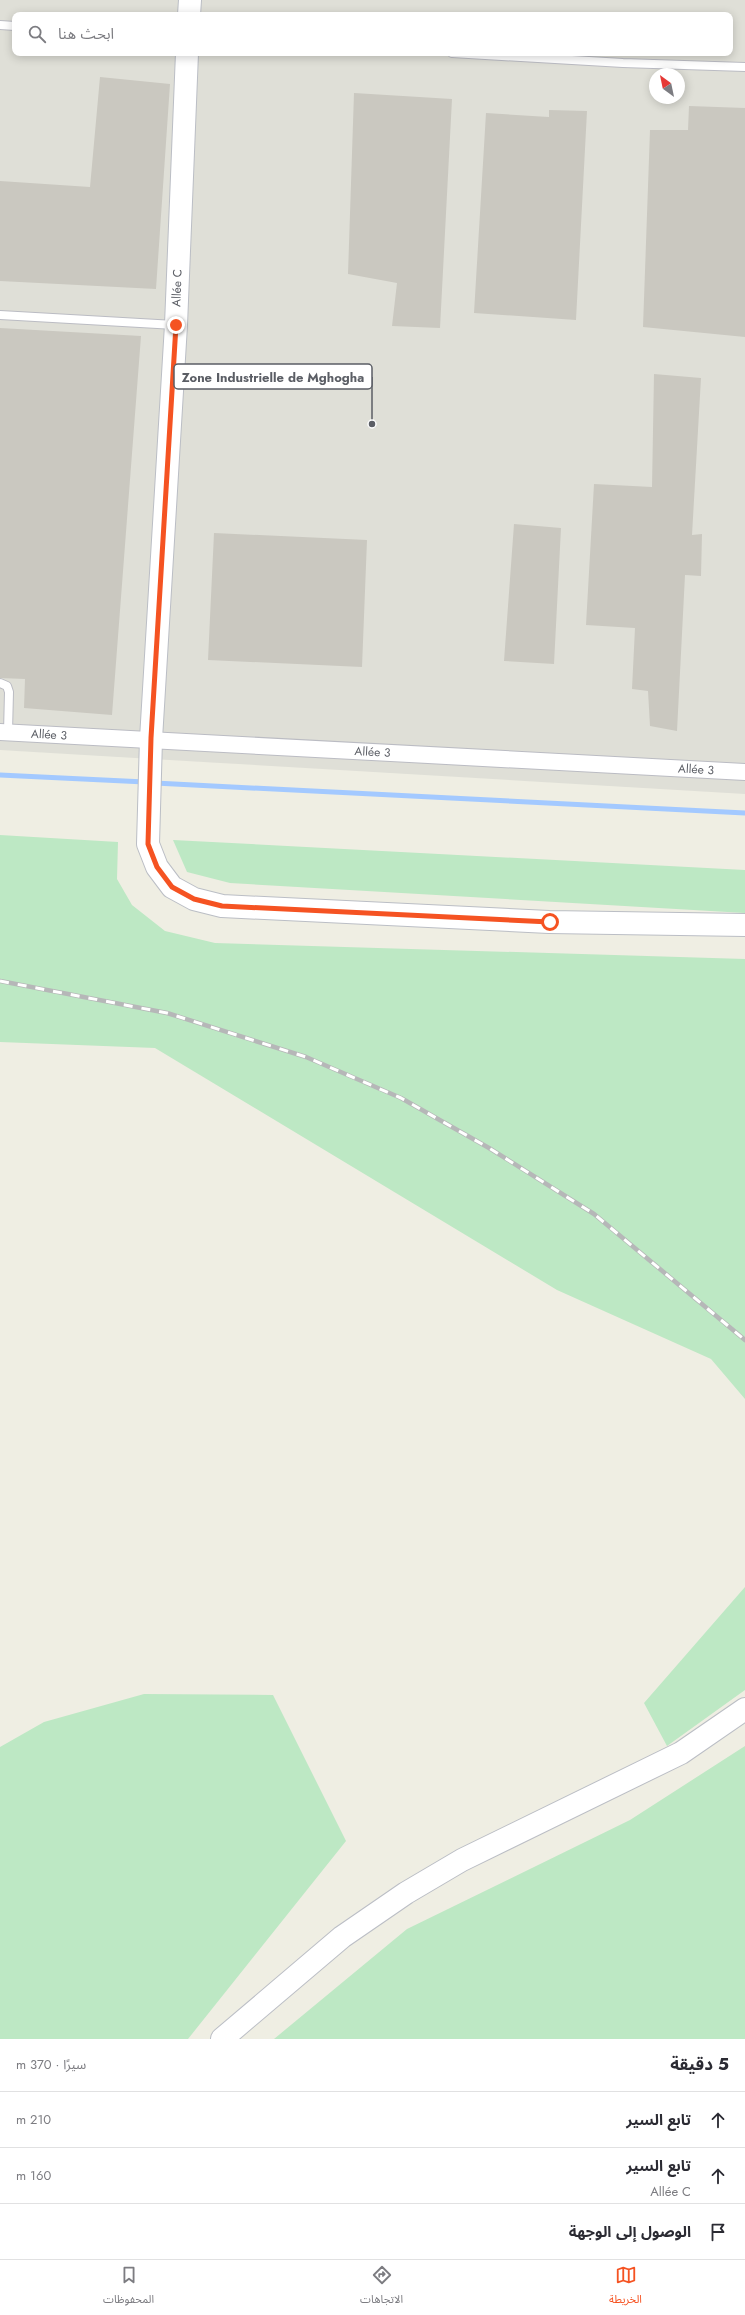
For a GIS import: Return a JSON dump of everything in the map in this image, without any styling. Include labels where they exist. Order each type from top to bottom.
[{"type":"street","points":[[189,12],[190,0]]},
{"type":"street","name":"Allée C","points":[[187,56],[176,325],[151,745],[148,844],[157,867],[172,887],[194,899],[222,906],[550,922],[745,925]]},
{"type":"street","name":"Allée 3","points":[[4,732],[151,745],[745,772]]},
{"type":"street","points":[[222,2039],[342,1937],[406,1893],[462,1860],[681,1753],[745,1710]]},
{"type":"lane","points":[[0,25],[12,26]]},
{"type":"lane","points":[[503,56],[623,63],[745,67]]},
{"type":"lane","points":[[0,315],[176,325]]},
{"type":"lane","points":[[0,683],[7,686],[9,692],[4,732]]},
{"type":"shaded area","points":[[0,0],[745,0],[745,794],[0,750]]},
{"type":"green space","points":[[0,835],[118,842],[117,879],[132,905],[165,931],[215,943],[745,959],[745,1399],[711,1359],[557,1290],[155,1048],[0,1042]]},
{"type":"green space","points":[[173,840],[745,870],[745,913],[230,883],[187,872]]},
{"type":"green space","points":[[745,1587],[745,1690],[667,1746],[644,1703]]},
{"type":"green space","points":[[144,1694],[273,1695],[346,1841],[188,2039],[0,2039],[0,1747],[44,1722]]},
{"type":"green space","points":[[745,1746],[745,2039],[274,2039],[407,1929],[630,1820]]},
{"type":"building","points":[[100,77],[170,84],[156,289],[0,281],[0,181],[90,187]]},
{"type":"building","points":[[354,93],[452,99],[440,328],[392,326],[397,283],[348,274]]},
{"type":"building","points":[[689,106],[745,108],[745,337],[643,327],[650,130],[688,130]]},
{"type":"building","points":[[549,110],[587,111],[576,320],[474,313],[486,113],[549,117]]},
{"type":"building","points":[[0,328],[141,336],[112,715],[24,708],[25,679],[0,678]]},
{"type":"building","points":[[654,374],[701,378],[692,535],[702,534],[701,576],[685,575],[677,731],[650,726],[648,691],[632,689],[635,628],[586,625],[594,484],[652,487]]},
{"type":"building","points":[[514,524],[561,528],[554,664],[504,661]]},
{"type":"building","points":[[214,533],[367,540],[362,667],[208,660]]},
{"type":"waterway","points":[[0,775],[145,782]]},
{"type":"waterway","points":[[155,783],[745,813]]},
{"type":"railway","points":[[0,981],[167,1013],[306,1057],[401,1098],[489,1148],[594,1214],[745,1340]]},
{"type":"place","name":"Zone Industrielle de Mghogha","points":[[372,424]]},
{"type":"route","points":[[176,325],[151,738],[148,844],[157,867],[172,887],[194,899],[222,906],[550,922]]}]
